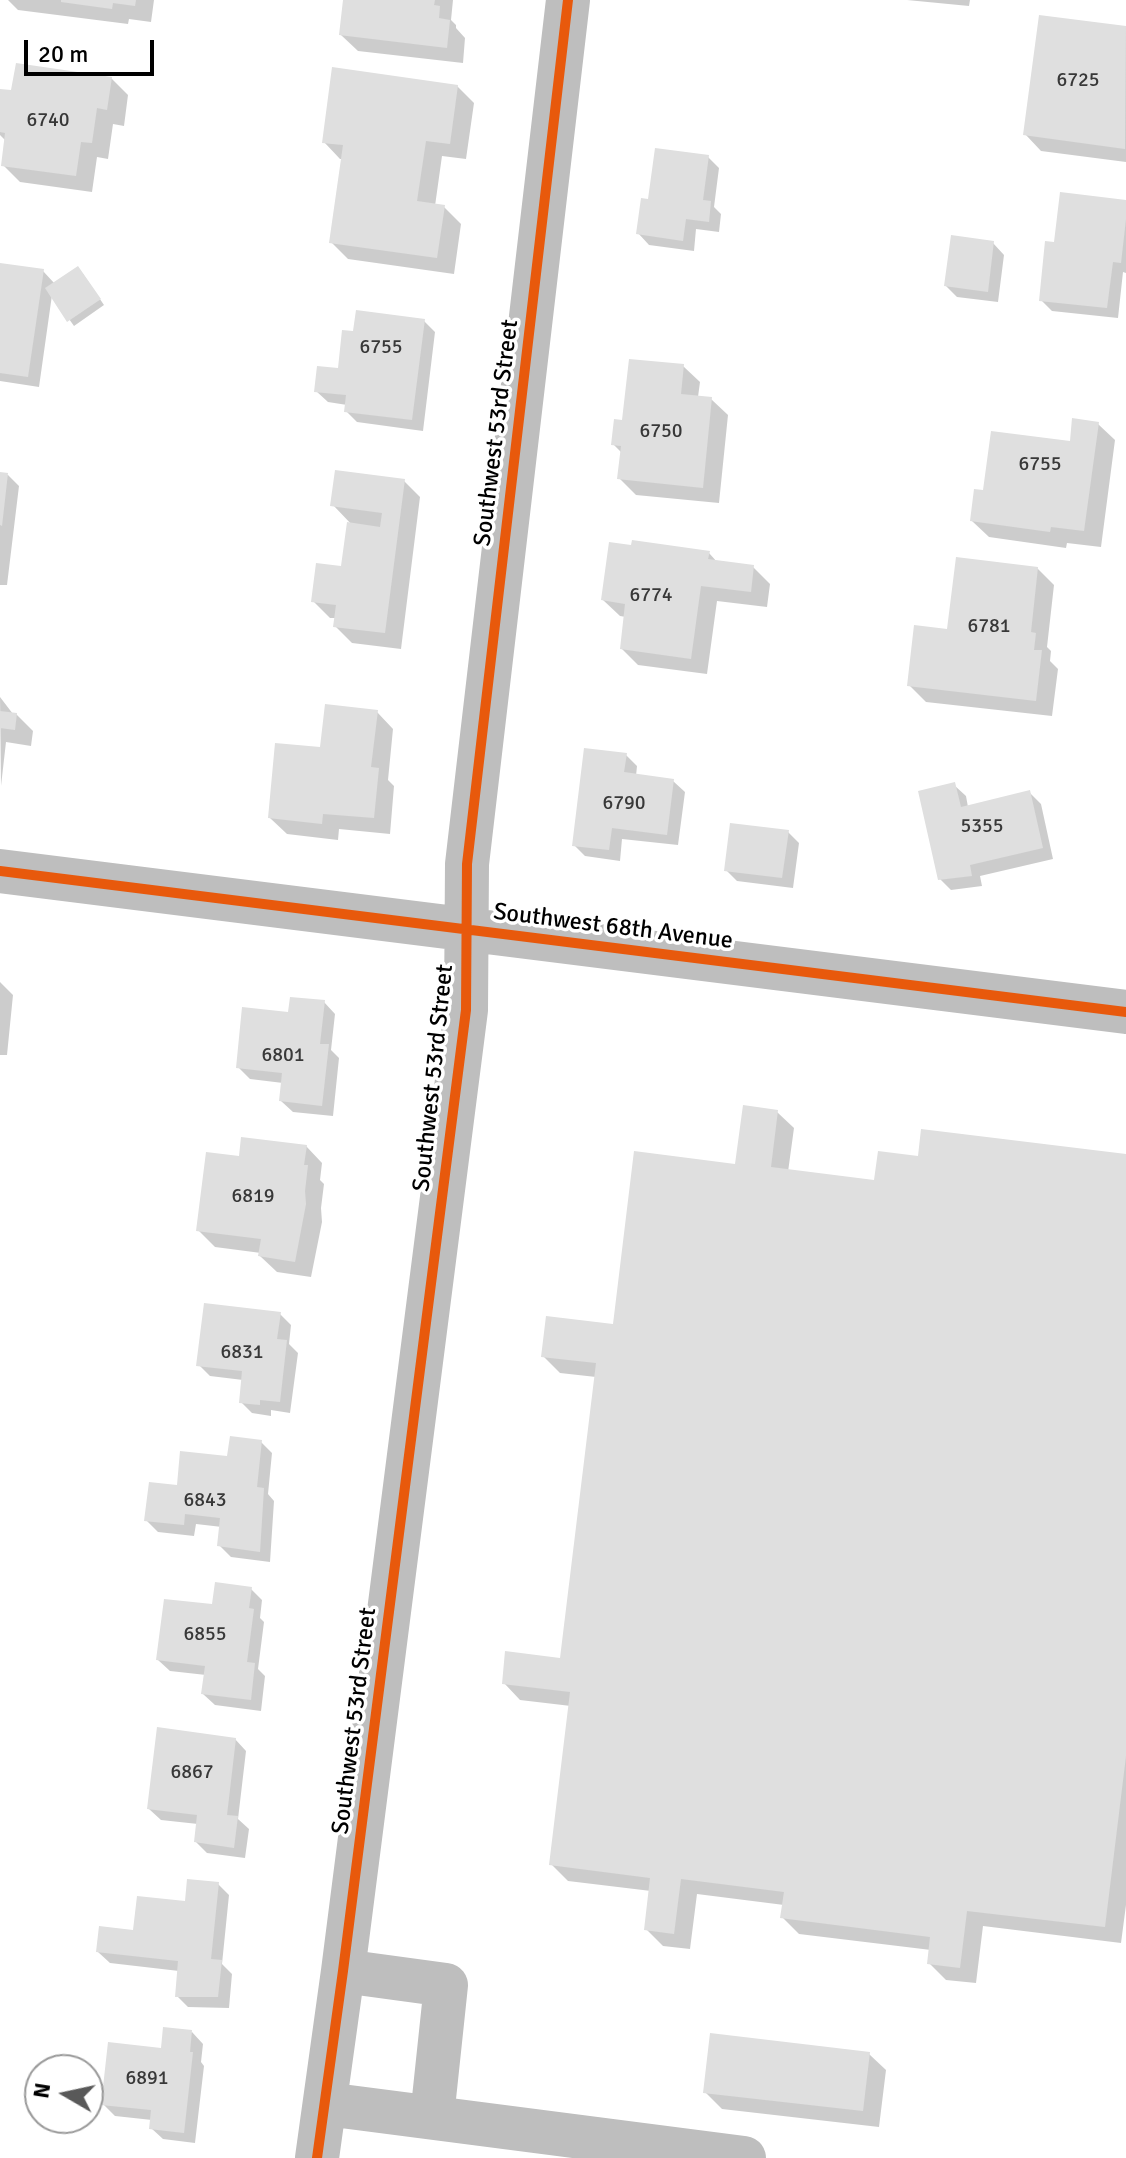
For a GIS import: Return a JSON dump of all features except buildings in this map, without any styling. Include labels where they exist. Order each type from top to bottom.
[{"type":"street","name":"Southwest 53rd Street","points":[[317,2158],[466,1010],[467,864],[568,0]]},
{"type":"street","name":"Southwest 68th Avenue","points":[[0,871],[1126,1012]]},
{"type":"street","points":[[343,1971],[446,1985],[432,2117]]},
{"type":"street","points":[[326,2104],[744,2158]]},
{"type":"cycle path","points":[[317,2158],[466,1010],[467,864],[568,0]]},
{"type":"cycle path","points":[[0,871],[1126,1012]]}]
